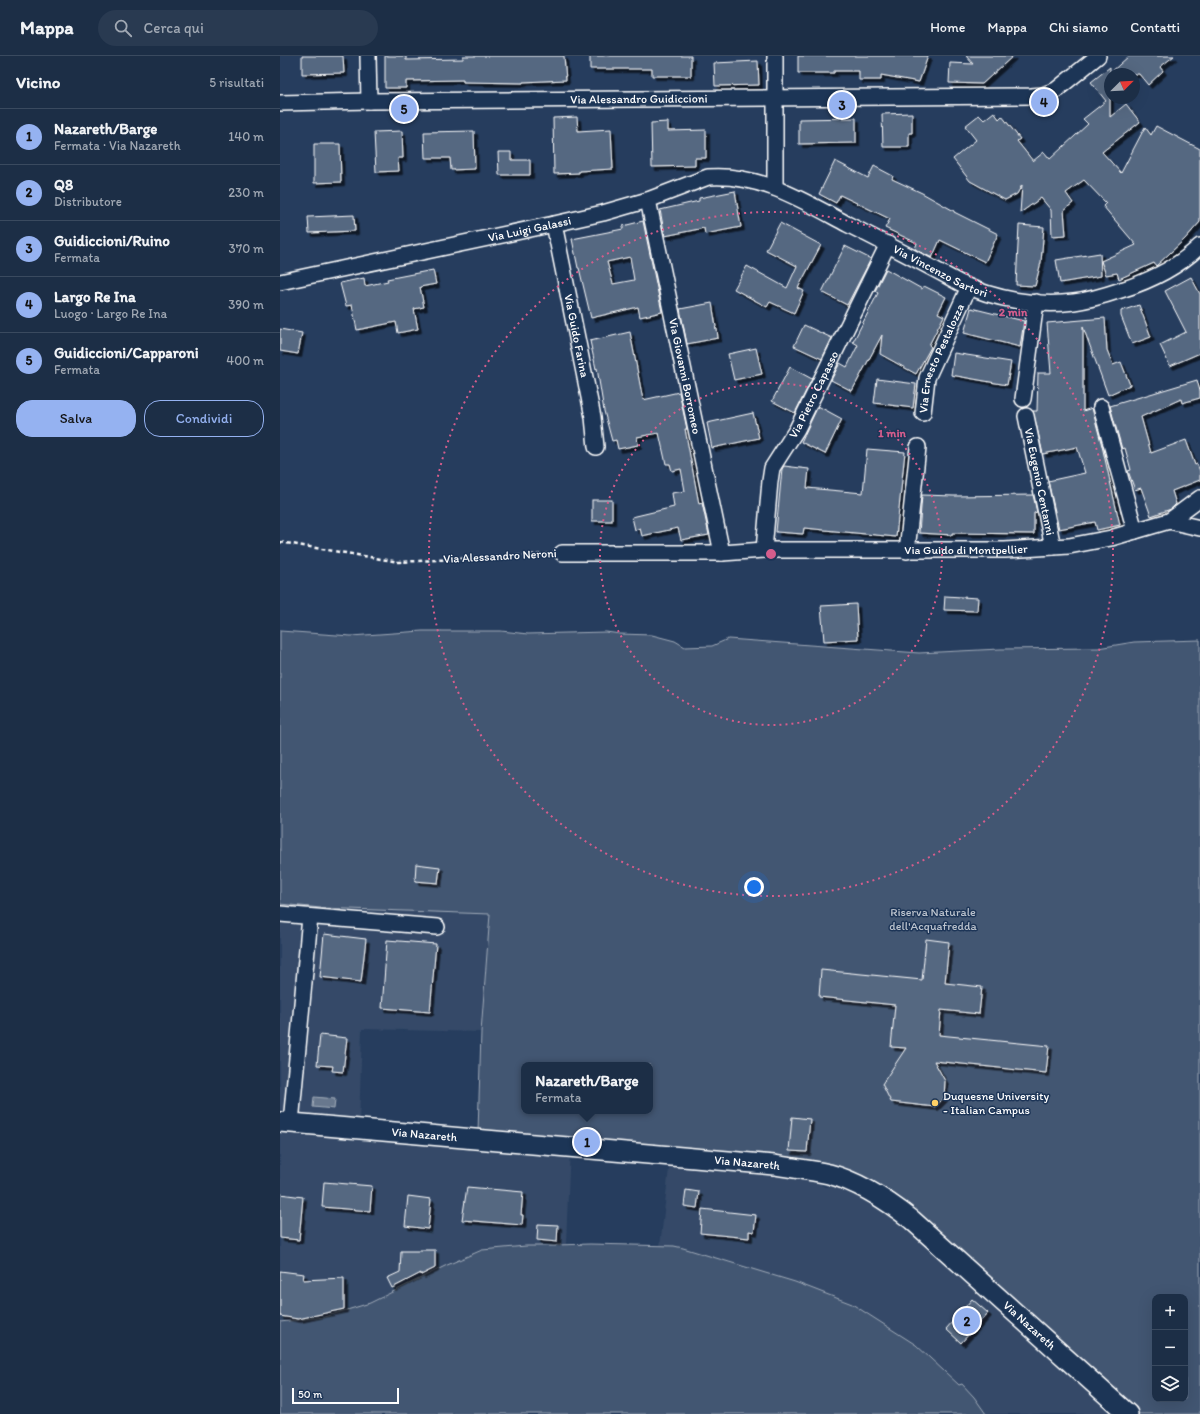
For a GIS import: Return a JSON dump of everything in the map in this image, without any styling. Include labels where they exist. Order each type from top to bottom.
[{"type":"street","points":[[368,56],[369,101]]},
{"type":"street","points":[[775,56],[776,188]]},
{"type":"street","name":"Via Alessandro Guidiccioni","points":[[280,103],[369,101],[1025,97],[1043,95],[1056,90],[1098,56]]},
{"type":"street","name":"Via Luigi Galassi","points":[[280,282],[554,224],[626,207],[712,176],[733,177],[776,188]]},
{"type":"street","name":"Via Vincenzo Sartori","points":[[776,188],[888,244],[969,287],[1007,299],[1036,302],[1074,302],[1106,295],[1149,280],[1180,263],[1200,246]]},
{"type":"street","name":"Via Giovanni Borromeo","points":[[648,200],[722,553]]},
{"type":"street","name":"Via Guido Farina","points":[[554,224],[593,417],[596,447]]},
{"type":"street","name":"Via Pietro Capasso","points":[[764,550],[772,468],[797,429],[888,244]]},
{"type":"street","name":"Via Ernesto Pestalozza","points":[[923,413],[927,378],[969,287]]},
{"type":"street","points":[[1023,399],[1036,302]]},
{"type":"street","points":[[1101,407],[1135,531]]},
{"type":"street","name":"Via Eugenio Centanni","points":[[1026,416],[1053,547]]},
{"type":"street","points":[[907,551],[918,447]]},
{"type":"street","name":"Via Guido di Montpellier","points":[[722,553],[764,550],[1005,550],[1092,543],[1169,521],[1200,498]]},
{"type":"street","points":[[1169,521],[1200,528]]},
{"type":"street","name":"Via Alessandro Neroni","points":[[562,553],[722,553]]},
{"type":"street","points":[[280,914],[437,926]]},
{"type":"street","points":[[285,1123],[310,917]]},
{"type":"street","name":"Via Nazareth","points":[[285,1123],[774,1165],[821,1173],[843,1179],[874,1194],[912,1220],[1128,1414]]},
{"type":"path","name":"Via Alessandro Neroni","points":[[280,542],[399,562],[562,553]]},
{"type":"shaded area","points":[[280,904],[490,914],[481,1032],[362,1029],[359,1128],[570,1147],[566,1244],[459,1260],[370,1303],[339,1329],[280,1330]]},
{"type":"shaded area","points":[[314,1097],[335,1099],[334,1109],[313,1107]]},
{"type":"shaded area","points":[[671,1152],[796,1169],[825,1187],[859,1185],[1129,1414],[983,1414],[660,1246]]},
{"type":"green space","name":"Riserva Naturale dell'Acquafredda","points":[[280,631],[351,636],[422,631],[501,631],[528,634],[606,632],[652,635],[675,641],[685,647],[712,646],[728,639],[919,653],[1000,649],[1098,648],[1134,642],[1200,640],[1200,1414],[1136,1414],[894,1201],[892,1193],[869,1180],[843,1171],[478,1132],[481,1032],[490,914],[321,908],[280,904]]},
{"type":"green space","points":[[590,1244],[674,1246],[683,1248],[795,1282],[852,1304],[916,1345],[959,1385],[962,1384],[974,1397],[986,1414],[280,1414],[280,1322],[324,1317],[370,1303],[445,1266],[482,1250],[526,1246]]},
{"type":"building","points":[[302,56],[343,56],[344,73],[302,74]]},
{"type":"building","points":[[385,56],[406,56],[406,60],[463,59],[463,56],[564,56],[566,80],[523,83],[463,82],[463,80],[406,81],[406,88],[385,88]]},
{"type":"building","points":[[590,56],[691,56],[691,76],[652,76],[652,69],[590,69]]},
{"type":"building","points":[[798,56],[928,56],[919,82],[881,75],[881,80],[859,80],[859,71],[798,73]]},
{"type":"building","points":[[966,56],[1013,56],[982,84],[949,83],[950,63],[973,64]]},
{"type":"building","points":[[1129,56],[1174,56],[1160,67],[1163,71],[1148,85],[1140,75],[1140,68],[1116,68]]},
{"type":"building","points":[[758,61],[759,85],[715,86],[714,63]]},
{"type":"building","points":[[1104,72],[1104,98],[1091,82]]},
{"type":"building","points":[[1104,103],[1104,104],[1110,104],[1110,117],[1126,104],[1140,122],[1102,152],[1121,173],[1145,127],[1151,135],[1156,126],[1200,149],[1200,222],[1185,239],[1156,266],[1154,263],[1119,279],[1117,273],[1106,275],[1101,261],[1136,245],[1103,206],[1106,203],[1084,180],[1066,193],[1073,203],[1064,210],[1066,235],[1052,236],[1051,210],[1041,198],[1020,213],[1022,185],[1017,194],[1005,200],[970,181],[953,159],[976,140],[965,126],[979,115],[984,120],[994,112],[999,119],[1002,116],[1020,139],[1017,141],[1033,161],[1044,152],[1050,159],[1088,124],[1083,119]]},
{"type":"building","points":[[912,113],[912,133],[909,133],[909,147],[883,147],[882,114]]},
{"type":"building","points":[[577,117],[578,131],[611,129],[613,169],[554,174],[553,118]]},
{"type":"building","points":[[856,118],[856,143],[799,144],[799,119]]},
{"type":"building","points":[[668,122],[668,131],[706,130],[706,158],[695,158],[695,166],[652,167],[651,123]]},
{"type":"building","points":[[402,131],[403,158],[398,158],[399,171],[376,172],[374,132]]},
{"type":"building","points":[[474,131],[475,169],[451,170],[450,158],[425,158],[424,132]]},
{"type":"building","points":[[314,144],[340,144],[341,182],[314,183]]},
{"type":"building","points":[[498,152],[511,152],[511,160],[530,160],[530,175],[499,175]]},
{"type":"building","points":[[835,161],[868,178],[874,166],[893,176],[892,179],[922,193],[954,212],[998,234],[985,262],[940,240],[932,258],[915,249],[917,243],[885,228],[890,219],[840,195],[836,203],[819,194]]},
{"type":"building","points":[[735,191],[741,227],[705,234],[704,228],[665,236],[660,210],[699,201],[699,198]]},
{"type":"building","points":[[354,215],[355,231],[309,233],[308,217]]},
{"type":"building","points":[[643,221],[662,312],[640,317],[638,307],[591,318],[572,239],[623,229],[623,226]],"holes":[[[630,257],[634,280],[613,284],[607,262]]]},
{"type":"building","points":[[780,223],[821,245],[798,288],[804,291],[794,313],[770,302],[767,307],[734,289],[747,266],[787,288],[797,266],[766,250]]},
{"type":"building","points":[[1019,225],[1044,227],[1041,262],[1035,286],[1016,285]]},
{"type":"building","points":[[845,246],[871,259],[847,305],[822,292]]},
{"type":"building","points":[[1100,253],[1101,276],[1060,283],[1056,260]]},
{"type":"building","points":[[886,269],[922,289],[924,286],[946,297],[938,313],[944,316],[929,345],[931,347],[916,374],[880,354],[882,335],[852,391],[831,380],[840,363],[847,367],[858,345],[853,342],[878,293],[875,291]]},
{"type":"building","points":[[433,270],[436,284],[420,287],[424,307],[414,309],[418,329],[398,333],[396,322],[357,330],[352,305],[346,306],[340,283],[364,278],[365,286],[388,281],[387,279]]},
{"type":"building","points":[[1191,277],[1200,294],[1200,353],[1170,366],[1160,345],[1186,332],[1165,291]]},
{"type":"building","points":[[712,303],[715,328],[717,329],[718,338],[687,344],[680,309]]},
{"type":"building","points":[[1139,305],[1151,337],[1132,344],[1121,316],[1121,311]]},
{"type":"building","points":[[971,308],[1024,321],[1020,347],[964,333]]},
{"type":"building","points":[[1105,318],[1107,350],[1113,365],[1121,362],[1130,385],[1108,395],[1083,327],[1083,411],[1092,408],[1120,525],[1097,530],[1095,522],[1059,529],[1048,481],[1085,473],[1077,447],[1043,454],[1033,411],[1037,411],[1038,373],[1051,373],[1047,323]]},
{"type":"building","points":[[804,325],[832,338],[822,359],[794,346]]},
{"type":"building","points":[[280,329],[302,333],[298,354],[280,351]]},
{"type":"building","points":[[630,332],[643,400],[679,392],[687,429],[685,429],[699,504],[702,503],[709,535],[681,540],[678,528],[642,536],[640,528],[635,530],[632,517],[674,507],[672,493],[685,491],[681,469],[672,471],[670,464],[666,464],[659,433],[637,437],[638,445],[618,449],[616,440],[612,441],[604,411],[597,368],[596,369],[590,341]]},
{"type":"building","points":[[756,348],[762,374],[734,380],[728,354]]},
{"type":"building","points":[[954,353],[1011,362],[1007,385],[951,375]]},
{"type":"building","points":[[790,367],[812,379],[795,413],[772,401]]},
{"type":"building","points":[[877,379],[916,384],[913,408],[874,403]]},
{"type":"building","points":[[1197,380],[1200,398],[1182,403],[1181,399],[1141,417],[1151,453],[1186,440],[1195,465],[1197,464],[1200,471],[1200,480],[1172,491],[1176,504],[1171,509],[1151,516],[1141,488],[1135,490],[1128,471],[1131,470],[1125,448],[1122,449],[1110,406]]},
{"type":"building","points":[[818,406],[842,419],[825,454],[801,442]]},
{"type":"building","points":[[753,413],[759,438],[712,448],[707,423]]},
{"type":"building","points":[[867,449],[905,452],[896,537],[804,528],[803,534],[776,532],[782,469],[784,466],[809,469],[807,488],[863,493]]},
{"type":"building","points":[[922,495],[1033,495],[1037,512],[1034,513],[1034,534],[952,533],[952,535],[919,533]]},
{"type":"building","points":[[592,500],[612,500],[612,521],[592,521]]},
{"type":"building","points":[[945,596],[978,598],[977,611],[944,610]]},
{"type":"building","points":[[856,604],[858,639],[824,641],[821,606]]},
{"type":"building","points":[[416,864],[440,867],[438,883],[415,881]]},
{"type":"building","points":[[324,934],[366,939],[361,982],[320,977]]},
{"type":"building","points":[[926,939],[949,942],[945,983],[982,987],[979,1014],[941,1010],[939,1035],[1049,1046],[1046,1073],[934,1061],[945,1081],[944,1098],[935,1107],[891,1102],[882,1084],[906,1048],[891,1047],[895,1005],[819,997],[821,970],[922,980]]},
{"type":"building","points":[[387,940],[436,944],[430,1012],[382,1008]]},
{"type":"building","points":[[320,1035],[347,1038],[343,1072],[332,1071],[333,1066],[317,1065]]},
{"type":"building","points":[[792,1117],[810,1119],[807,1152],[789,1151]]},
{"type":"building","points":[[324,1182],[372,1186],[370,1211],[322,1207]]},
{"type":"building","points":[[467,1187],[523,1192],[521,1215],[523,1215],[522,1225],[462,1220]]},
{"type":"building","points":[[686,1190],[699,1192],[697,1208],[684,1206]]},
{"type":"building","points":[[280,1194],[303,1197],[299,1240],[280,1238]]},
{"type":"building","points":[[408,1196],[431,1199],[428,1229],[405,1226]]},
{"type":"building","points":[[702,1209],[756,1215],[754,1232],[749,1231],[749,1238],[700,1233]]},
{"type":"building","points":[[538,1224],[558,1225],[557,1242],[537,1240]]},
{"type":"building","points":[[435,1250],[435,1268],[421,1275],[421,1273],[392,1288],[387,1278],[400,1272],[401,1251]]},
{"type":"building","points":[[280,1271],[304,1274],[303,1280],[344,1278],[344,1309],[298,1319],[280,1316]]},
{"type":"building","points":[[972,1299],[988,1313],[961,1343],[946,1329]]},
{"type":"place","name":"Largo Re Ina","points":[[1044,102]]},
{"type":"place","name":"Guidiccioni/Ruino","points":[[842,105]]},
{"type":"place","name":"Guidiccioni/Capparoni","points":[[404,109]]},
{"type":"place","name":"Duquesne University - Italian Campus","points":[[935,1103]]},
{"type":"place","name":"Nazareth/Barge","points":[[587,1142]]},
{"type":"place","name":"Q8","points":[[967,1321]]}]
